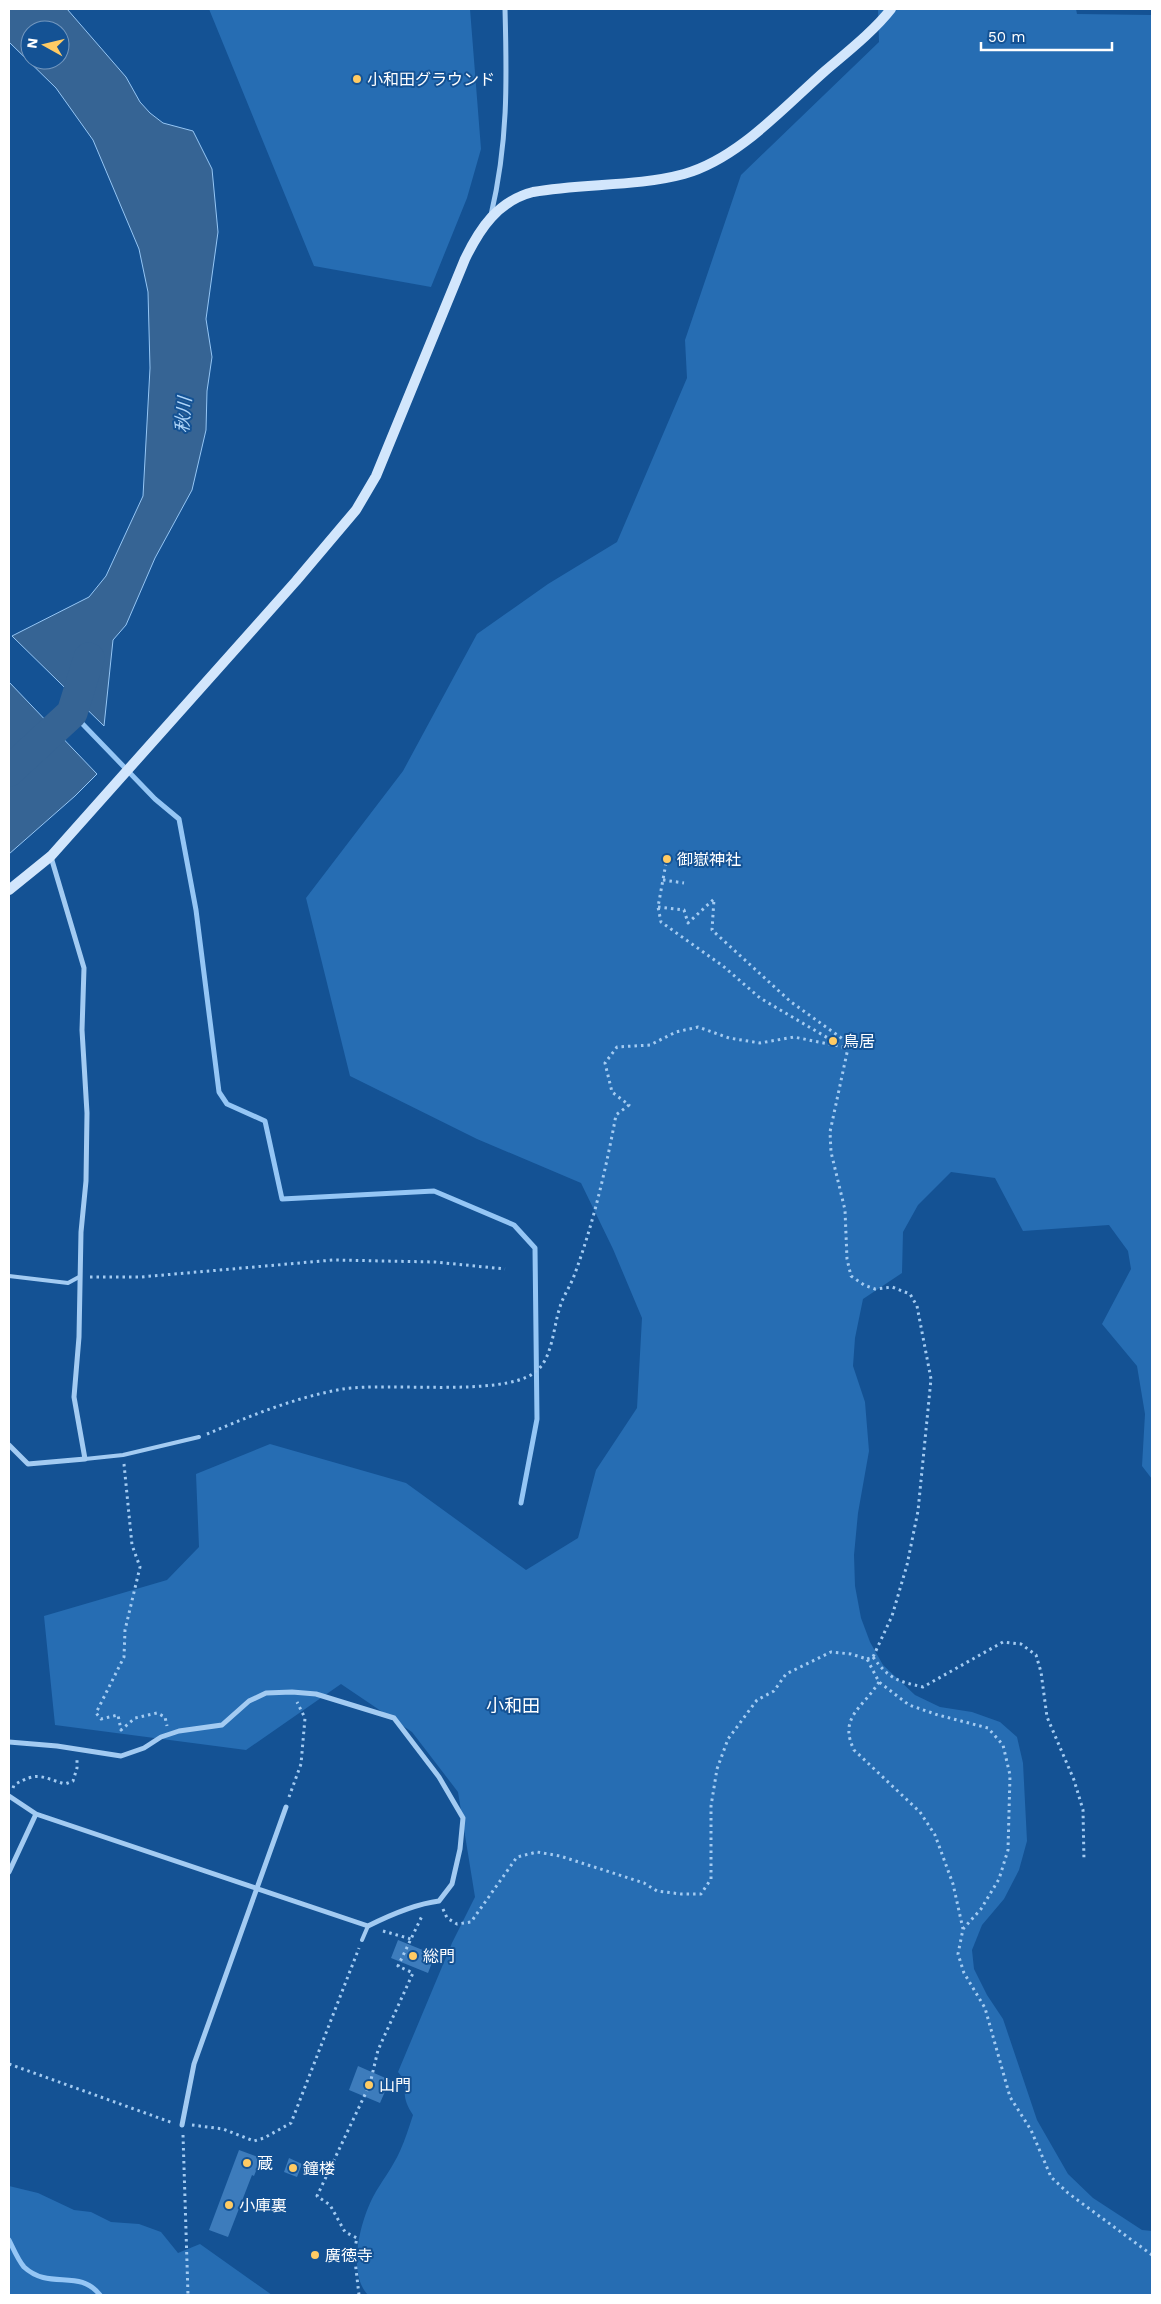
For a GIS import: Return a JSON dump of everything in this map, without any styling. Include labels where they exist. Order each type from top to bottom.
[{"type":"street","points":[[9,890],[51,856],[302,574],[356,510],[376,476],[465,259],[490,218],[500,179],[506,126],[505,9]]},
{"type":"street","points":[[490,218],[508,202],[525,194],[557,188],[667,178],[695,171],[712,163],[748,138],[851,48],[891,9]]},
{"type":"street","points":[[9,1446],[28,1464],[85,1459],[74,1397],[79,1337],[79,1277],[86,1181],[87,1123],[82,1030],[84,968],[51,856]]},
{"type":"street","points":[[9,1742],[121,1756],[144,1748],[161,1737],[179,1731],[222,1724],[249,1701],[266,1693],[292,1692],[316,1694],[394,1718],[440,1777],[463,1818],[460,1848],[452,1884],[439,1901],[428,1902],[386,1917],[368,1926],[36,1814],[10,1796]]},
{"type":"street","points":[[182,2125],[194,2064],[255,1889],[286,1807]]},
{"type":"street","points":[[9,1872],[36,1814]]},
{"type":"lane","points":[[9,1276],[68,1283],[79,1277]]},
{"type":"lane","points":[[85,1459],[123,1455],[199,1437]]},
{"type":"lane","points":[[362,1940],[368,1926]]},
{"type":"path","points":[[666,863],[658,907],[662,922],[723,966],[760,998],[841,1046]]},
{"type":"path","points":[[663,880],[684,883]]},
{"type":"path","points":[[439,1901],[448,1918],[457,1924],[471,1922],[517,1857],[537,1852],[560,1856],[644,1883],[658,1891],[701,1894],[711,1879],[711,1806],[717,1769],[728,1739],[757,1700],[774,1691],[786,1674],[807,1662],[832,1652],[851,1654],[867,1659],[873,1657],[892,1616],[909,1556],[918,1511],[930,1379],[918,1306],[910,1294],[892,1288],[875,1289],[864,1286],[852,1276],[848,1259],[845,1210],[831,1152],[830,1132],[848,1048],[847,1042],[791,1002],[712,930],[714,899],[688,923],[684,910],[658,907]]},
{"type":"path","points":[[199,1437],[266,1411],[344,1389],[404,1386],[495,1386],[521,1380],[536,1372],[544,1360],[560,1305],[574,1276],[609,1152],[616,1115],[629,1105],[612,1092],[605,1063],[617,1047],[650,1045],[676,1032],[698,1027],[729,1038],[760,1043],[794,1038],[848,1048]]},
{"type":"path","points":[[79,1277],[141,1277],[333,1260],[435,1262],[458,1266],[505,1269]]},
{"type":"path","points":[[123,1455],[132,1545],[140,1567],[125,1630],[124,1657],[96,1713],[101,1719],[118,1715],[121,1730],[135,1718],[157,1713],[165,1717],[167,1726],[161,1737]]},
{"type":"path","points":[[873,1657],[884,1673],[901,1682],[923,1686],[1003,1642],[1021,1644],[1036,1655],[1041,1672],[1047,1716],[1074,1780],[1083,1810],[1084,1861]]},
{"type":"path","points":[[867,1659],[879,1682],[909,1705],[988,1728],[1003,1745],[1010,1775],[1008,1850],[999,1879],[981,1909],[963,1929]]},
{"type":"path","points":[[879,1682],[849,1723],[849,1739],[854,1750],[920,1812],[934,1835],[953,1884],[963,1929],[958,1954],[964,1973],[985,2008],[1010,2097],[1032,2130],[1051,2177],[1068,2193],[1152,2255]]},
{"type":"path","points":[[286,1807],[301,1764],[305,1718],[292,1692]]},
{"type":"path","points":[[10,1796],[14,1785],[39,1775],[65,1784],[73,1781],[77,1768],[77,1759],[82,1750]]},
{"type":"path","points":[[359,2295],[354,2252],[357,2238],[345,2232],[330,2205],[317,2196],[370,2084],[378,2050],[413,1973],[398,1966],[428,1902]]},
{"type":"path","points":[[368,1926],[412,1939]]},
{"type":"path","points":[[9,2064],[182,2125],[222,2129],[254,2141],[264,2138],[291,2123],[362,1940]]},
{"type":"path","points":[[182,2125],[188,2295]]},
{"type":"shaded area","name":"小和田グラウンド","points":[[209,9],[470,9],[481,149],[467,198],[431,287],[314,266]]},
{"type":"shaded area","points":[[878,9],[1076,9],[1077,14],[1152,15],[1152,1479],[1142,1466],[1145,1414],[1137,1366],[1102,1324],[1131,1269],[1128,1251],[1109,1225],[1023,1231],[995,1178],[951,1172],[918,1205],[903,1232],[902,1273],[863,1299],[855,1338],[853,1366],[865,1402],[869,1451],[858,1513],[854,1555],[855,1586],[861,1618],[870,1642],[883,1665],[915,1695],[940,1707],[972,1712],[1000,1722],[1017,1737],[1023,1763],[1027,1841],[1019,1870],[1004,1899],[982,1925],[972,1950],[974,1969],[987,1995],[1003,2019],[1037,2120],[1068,2174],[1093,2198],[1142,2230],[1152,2231],[1152,2295],[368,2295],[358,2274],[357,2261],[360,2233],[368,2207],[397,2157],[413,2115],[405,2099],[406,2082],[398,2072],[452,1943],[475,1897],[458,1792],[412,1732],[341,1684],[246,1750],[55,1725],[44,1616],[167,1580],[199,1547],[196,1474],[270,1444],[406,1483],[526,1570],[578,1538],[596,1470],[637,1408],[642,1318],[613,1249],[581,1183],[477,1139],[350,1076],[306,898],[403,771],[477,634],[548,584],[617,542],[687,378],[685,340],[741,175],[879,42]]},
{"type":"shaded area","points":[[9,2186],[38,2193],[74,2210],[91,2212],[111,2222],[139,2224],[161,2232],[178,2253],[200,2244],[272,2295],[9,2295]]},
{"type":"water","points":[[9,9],[67,9],[126,77],[140,102],[150,113],[163,123],[193,131],[212,169],[218,232],[206,319],[212,357],[207,391],[206,430],[192,490],[155,558],[126,625],[113,640],[104,726],[12,636],[89,597],[106,576],[143,496],[150,368],[148,292],[139,249],[93,140],[56,88],[38,70],[70,70],[70,20],[20,20],[20,53],[9,42]]},
{"type":"water","points":[[9,682],[97,774],[9,854]]},
{"type":"building","name":"総門","points":[[398,1940],[435,1955],[428,1973],[391,1958]]},
{"type":"building","name":"山門","points":[[358,2066],[390,2080],[380,2103],[349,2090]]},
{"type":"building","name":"小庫裏","points":[[239,2150],[261,2158],[254,2176],[252,2175],[228,2237],[209,2230]]},
{"type":"building","name":"鐘楼","points":[[289,2158],[302,2164],[297,2177],[284,2172]]},
{"type":"waterway","name":"秋川","points":[[9,771],[72,713],[89,658]]},
{"type":"waterway","points":[[72,713],[155,799],[179,819],[196,910],[219,1092],[227,1104],[265,1121],[282,1199],[434,1191],[514,1225],[535,1248],[537,1419],[521,1503]]},
{"type":"waterway","points":[[9,2240],[24,2267],[34,2274],[44,2278],[83,2283],[92,2287],[100,2295]]},
{"type":"place","name":"小和田グラウンド","points":[[357,79]]},
{"type":"place","name":"御嶽神社","points":[[667,859]]},
{"type":"place","name":"鳥居","points":[[833,1041]]},
{"type":"place","name":"総門","points":[[413,1956]]},
{"type":"place","name":"山門","points":[[369,2085]]},
{"type":"place","name":"蔵","points":[[247,2163]]},
{"type":"place","name":"鐘楼","points":[[293,2168]]},
{"type":"place","name":"小庫裏","points":[[229,2205]]},
{"type":"place","name":"廣徳寺","points":[[315,2255]]},
{"type":"district","name":"小和田","points":[[513,1705]]}]
